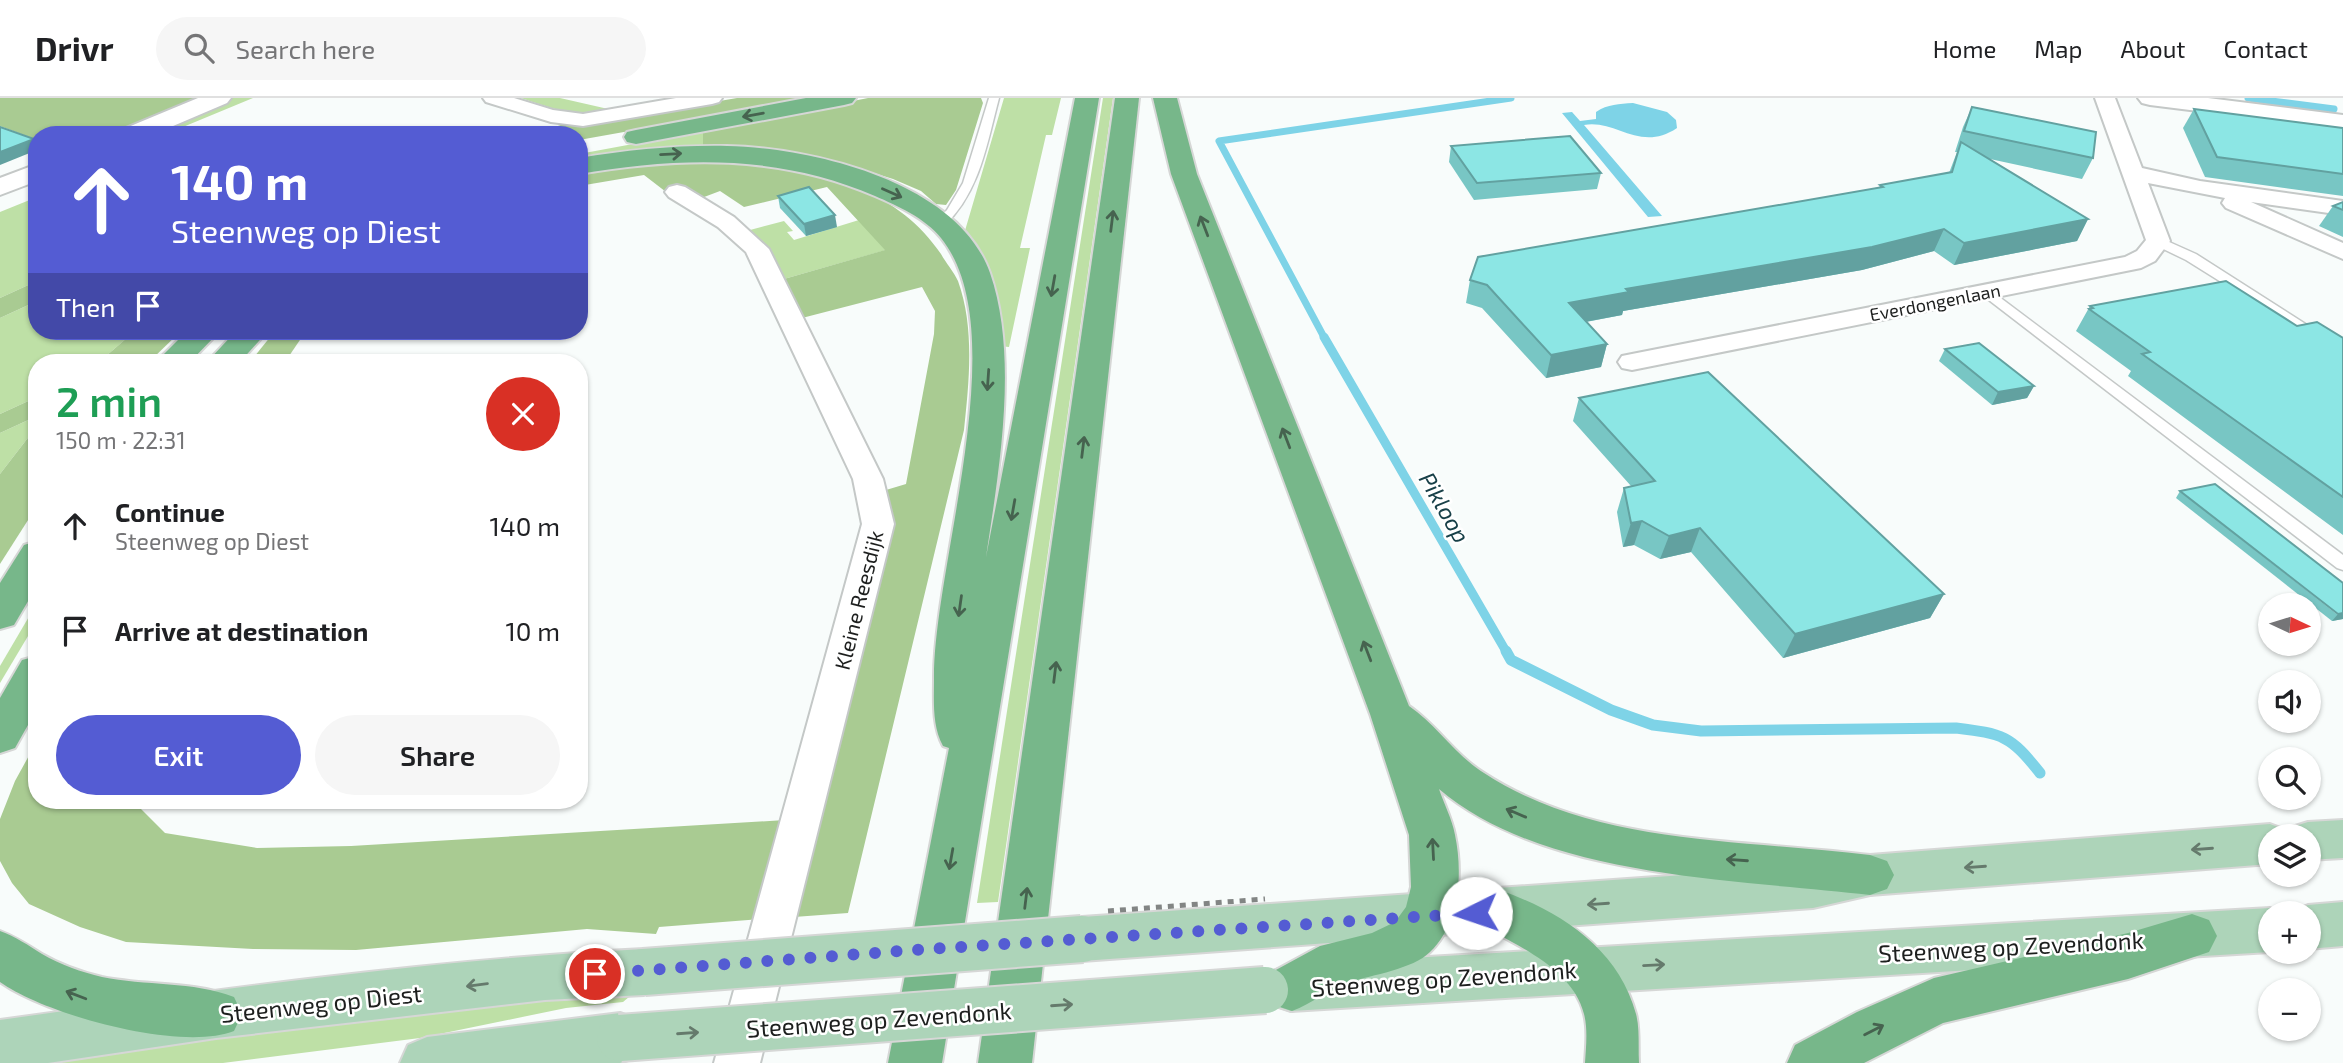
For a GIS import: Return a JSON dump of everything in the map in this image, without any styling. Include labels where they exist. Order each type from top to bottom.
[{"type":"highway","points":[[588,146],[844,98]]},
{"type":"highway","points":[[915,1063],[1087,98]]},
{"type":"highway","points":[[1005,1063],[1127,98]]},
{"type":"highway","points":[[1165,98],[1184,174],[1391,714],[1432,835],[1434,887],[1428,916],[1412,938],[1378,954],[1338,962],[1278,989]]},
{"type":"highway","points":[[588,165],[685,154],[776,157],[852,175],[923,208],[956,236],[975,268],[985,305],[989,372],[955,655],[963,792]]},
{"type":"highway","points":[[181,354],[195,340]]},
{"type":"highway","points":[[231,354],[244,340]]},
{"type":"highway","points":[[0,615],[28,569]]},
{"type":"highway","points":[[0,736],[28,687]]},
{"type":"highway","points":[[1391,714],[1466,786],[1503,807],[1548,826],[1606,845],[1646,852],[1805,865],[1870,875]]},
{"type":"highway","points":[[1500,911],[1546,934],[1588,968],[1610,1015],[1612,1063]]},
{"type":"highway","points":[[1814,1063],[1875,1029],[1934,1002],[2128,956],[2192,936]]},
{"type":"highway","points":[[0,953],[29,974],[90,1000],[216,1014]]},
{"type":"main road","points":[[2321,840],[2343,839]]},
{"type":"main road","points":[[1428,916],[1813,887],[1870,875],[2258,845]]},
{"type":"main road","name":"Steenweg op Diest","points":[[0,1045],[216,1014],[545,977],[1428,916]]},
{"type":"main road","points":[[2321,926],[2343,924]]},
{"type":"main road","name":"Steenweg op Zevendonk","points":[[427,1063],[620,1038],[1278,989],[1588,968],[2258,931]]},
{"type":"street","points":[[152,126],[219,98]]},
{"type":"street","points":[[493,98],[565,119],[609,117],[712,98]]},
{"type":"street","points":[[2105,98],[2158,241]]},
{"type":"street","points":[[2150,98],[2343,122]]},
{"type":"street","points":[[2133,173],[2200,188],[2343,208]]},
{"type":"street","points":[[0,187],[28,176]]},
{"type":"street","points":[[2200,188],[2343,252]]},
{"type":"street","name":"Kleine Reesdijk","points":[[677,192],[735,229],[757,249],[868,479],[878,524],[737,1063]]},
{"type":"street","name":"Everdongenlaan","points":[[1632,362],[2132,263],[2146,256],[2158,241]]},
{"type":"lane","points":[[940,223],[952,214],[964,199],[994,98]]},
{"type":"lane","points":[[2158,241],[2191,257],[2343,354]]},
{"type":"lane","points":[[1986,291],[2343,564]]},
{"type":"green space","points":[[0,98],[209,98],[139,126],[28,126],[28,137],[0,126]]},
{"type":"green space","points":[[232,98],[253,98],[185,126],[163,126]]},
{"type":"green space","points":[[521,98],[560,98],[617,111],[590,114],[568,112]]},
{"type":"green space","points":[[737,98],[814,98],[588,138],[588,126],[558,126],[567,123],[581,125]]},
{"type":"green space","points":[[868,98],[981,98],[983,103],[956,190],[946,205],[936,204],[921,191],[893,179],[832,160],[759,148],[703,146],[703,131]]},
{"type":"green space","points":[[1004,98],[1061,98],[1052,135],[1046,135],[1020,248],[1030,248],[1009,347],[999,346],[964,234]]},
{"type":"green space","points":[[1103,98],[1113,98],[998,902],[977,903]]},
{"type":"green space","points":[[703,131],[703,146],[588,160],[588,152]]},
{"type":"green space","points":[[691,160],[795,170],[829,178],[861,189],[891,205],[918,226],[941,254],[958,281],[969,336],[964,430],[848,913],[794,917],[888,504],[886,490],[906,484],[934,334],[935,311],[922,287],[802,318],[784,279],[885,250],[827,187],[744,207],[720,191],[683,205],[644,175],[588,184],[588,170]]},
{"type":"green space","points":[[28,201],[28,285],[0,298],[0,212]]},
{"type":"green space","points":[[859,220],[886,250],[784,279],[770,252],[750,230],[784,221],[793,231],[787,232],[794,240]]},
{"type":"green space","points":[[28,285],[28,305],[0,318],[0,298]]},
{"type":"green space","points":[[28,305],[28,340],[125,340],[108,354],[28,354],[28,401],[0,414],[0,318]]},
{"type":"green space","points":[[125,340],[172,340],[157,354],[108,354]]},
{"type":"green space","points":[[268,340],[300,340],[290,354],[256,354]]},
{"type":"green space","points":[[28,401],[28,420],[0,433],[0,414]]},
{"type":"green space","points":[[28,420],[28,438],[0,474],[0,433]]},
{"type":"green space","points":[[28,438],[28,520],[0,564],[0,474]]},
{"type":"green space","points":[[28,618],[28,636],[0,683],[0,666]]},
{"type":"green space","points":[[28,757],[28,809],[141,809],[165,833],[257,848],[351,846],[785,820],[761,919],[659,927],[656,934],[587,929],[356,950],[253,949],[126,942],[80,927],[29,904],[12,883],[0,861],[0,819]]},
{"type":"green space","points":[[628,992],[629,997],[623,1002],[566,1008],[420,1038],[223,1063],[0,1063],[495,1005]]},
{"type":"water","points":[[1633,103],[1667,112],[1676,120],[1677,128],[1664,135],[1651,137],[1629,134],[1596,124],[1584,125],[1662,216],[1648,217],[1562,113],[1572,112],[1580,121],[1596,119],[1596,112],[1605,107]]},
{"type":"building","points":[[1972,107],[2096,132],[2093,158],[1964,131]]},
{"type":"building","points":[[2194,109],[2343,128],[2343,174],[2217,157]]},
{"type":"building","points":[[0,127],[28,137],[28,141],[0,152]]},
{"type":"building","points":[[1570,136],[1601,173],[1477,183],[1451,146]]},
{"type":"building","points":[[1961,142],[2088,219],[1964,243],[1944,229],[1872,247],[1626,289],[1629,292],[1569,303],[1607,344],[1551,355],[1487,285],[1470,280],[1478,257],[1883,187],[1880,185],[1952,172]]},
{"type":"building","points":[[809,187],[835,215],[804,224],[778,196]]},
{"type":"building","points":[[2343,202],[2343,210],[2333,206]]},
{"type":"building","points":[[2226,281],[2297,326],[2317,322],[2343,338],[2343,497],[2142,354],[2150,352],[2089,309],[2093,308],[2090,306]]},
{"type":"building","points":[[1979,343],[2034,386],[1998,392],[1945,349]]},
{"type":"building","points":[[1708,372],[1944,594],[1795,634],[1700,528],[1669,536],[1642,521],[1631,523],[1624,488],[1655,481],[1579,398]]},
{"type":"building","points":[[2215,484],[2343,583],[2343,613],[2338,614],[2321,601],[2321,593],[2311,593],[2180,491]]},
{"type":"waterway","name":"Pikloop","points":[[1325,339],[1219,141],[1511,98]]},
{"type":"waterway","name":"Pikloop","points":[[2248,98],[2334,109]]},
{"type":"waterway","name":"Pikloop","points":[[1324,337],[1507,653]]},
{"type":"waterway","name":"Pikloop","points":[[1506,651],[1511,660],[1611,710],[1653,725],[1701,731],[1956,728],[2004,738],[2021,751],[2040,773]]},
{"type":"route","points":[[595,974],[1476,913]]}]
